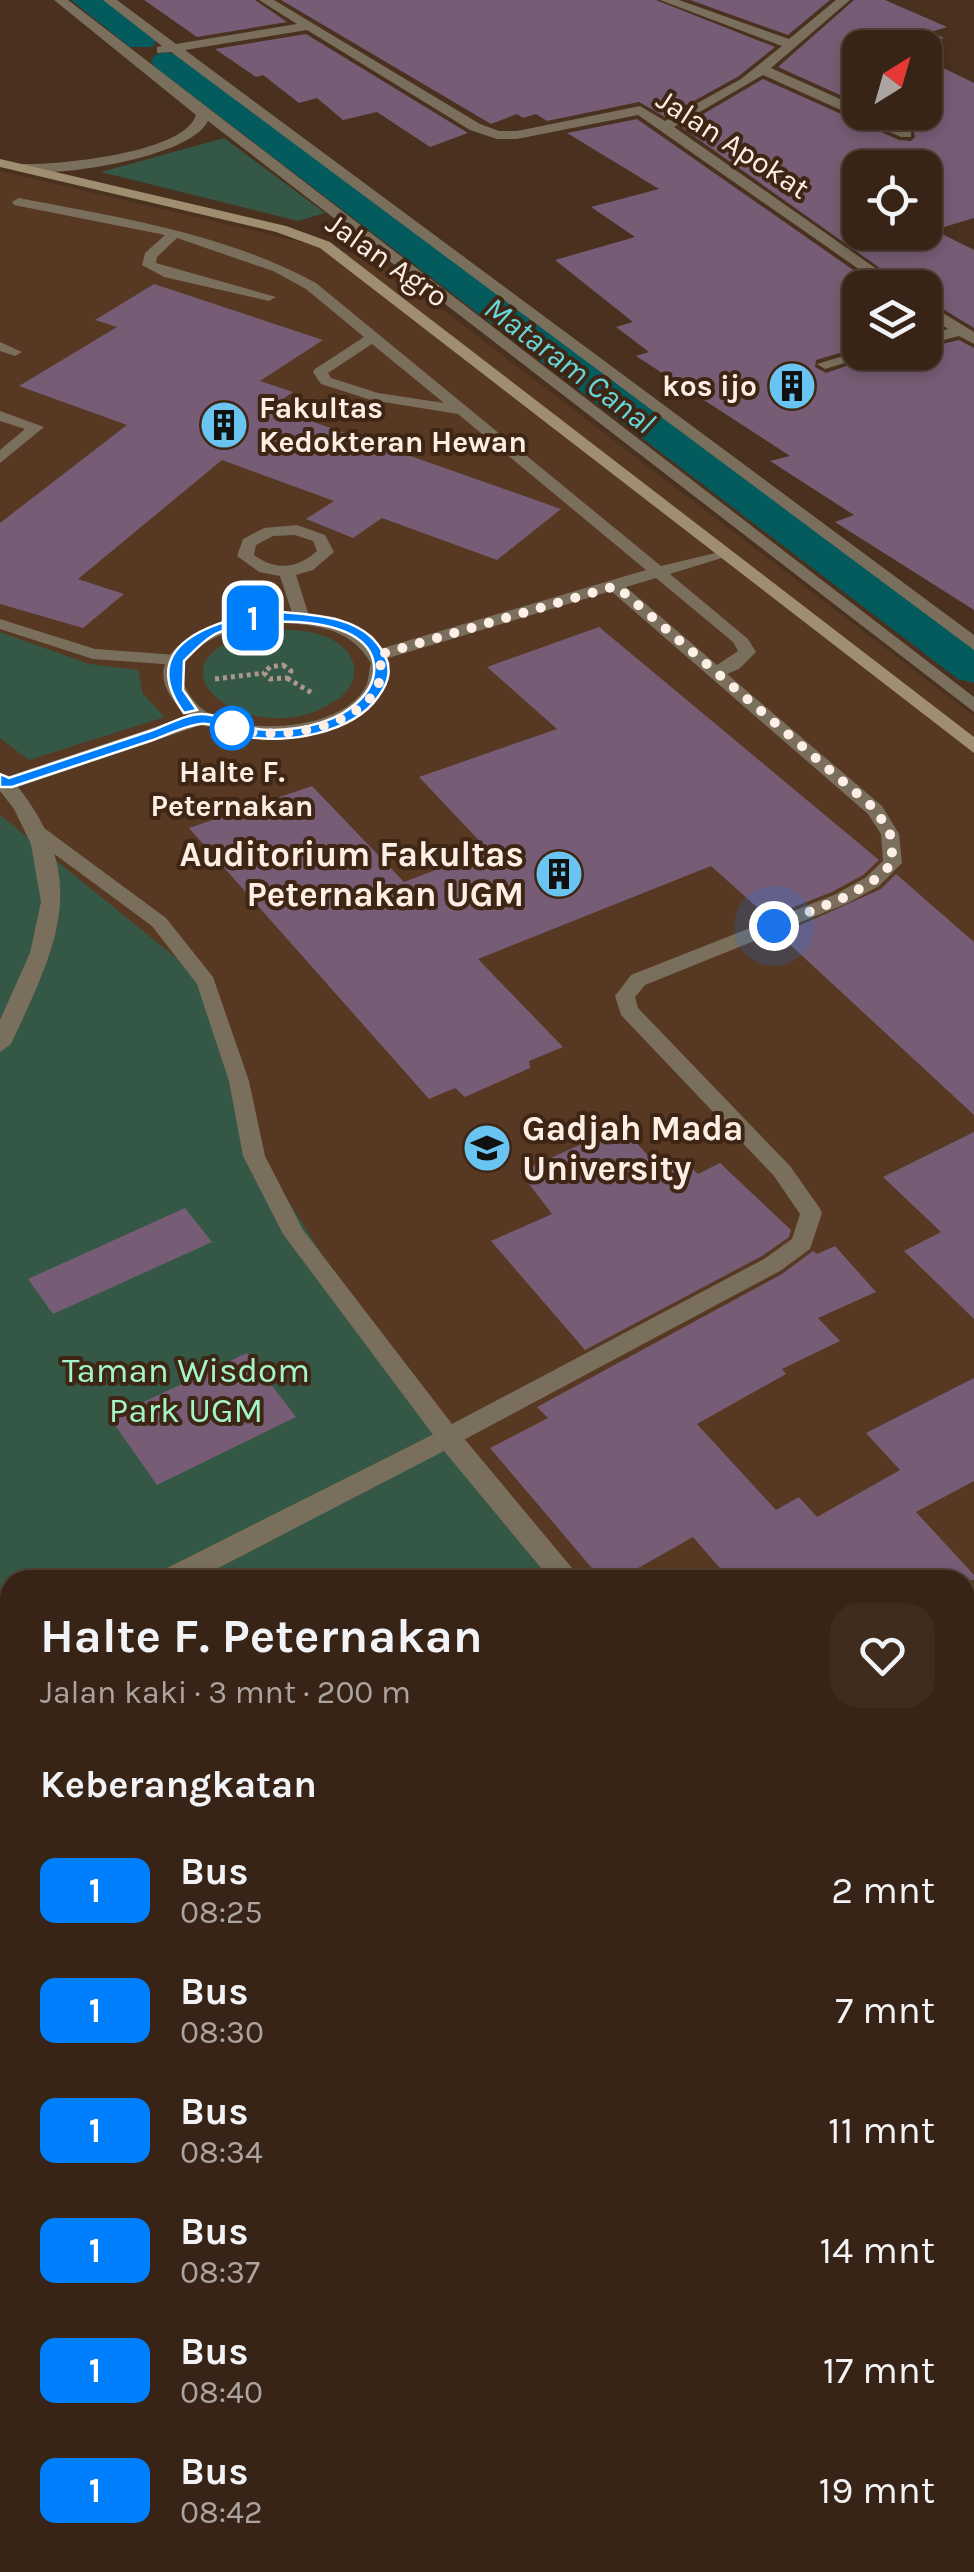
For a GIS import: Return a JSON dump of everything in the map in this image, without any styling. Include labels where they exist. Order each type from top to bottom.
[{"type":"main road","name":"Jalan Agro","points":[[0,163],[281,229],[324,245],[972,743]]},
{"type":"street","points":[[60,0],[139,55],[198,106],[974,706]]},
{"type":"street","points":[[109,0],[974,644]]},
{"type":"street","points":[[130,0],[194,44]]},
{"type":"street","name":"Jalan Apokat","points":[[265,0],[483,131],[517,136],[640,110],[872,270]]},
{"type":"street","points":[[666,0],[759,30],[793,46]]},
{"type":"street","points":[[666,126],[764,70],[844,0]]},
{"type":"street","points":[[139,55],[310,26]]},
{"type":"street","points":[[764,70],[906,134]]},
{"type":"street","points":[[23,168],[80,167],[175,139],[200,125],[203,115],[198,106]]},
{"type":"street","points":[[942,318],[967,335]]},
{"type":"street","points":[[942,338],[967,335]]},
{"type":"street","points":[[825,364],[842,360]]},
{"type":"street","points":[[301,616],[356,632],[378,655],[380,684],[368,701],[347,716],[319,728],[286,733],[249,732],[202,718],[190,710],[176,691],[173,670],[177,660],[206,633],[235,622],[301,616]]},
{"type":"street","points":[[0,1044],[43,950],[52,917],[45,856],[38,832],[3,781],[202,718]]},
{"type":"street","points":[[189,1570],[448,1437],[560,1570]]},
{"type":"lane","points":[[19,202],[172,234],[274,264],[310,286],[740,639],[747,652],[733,665],[716,672]]},
{"type":"lane","points":[[172,234],[150,256],[149,265],[169,274],[269,296]]},
{"type":"lane","points":[[373,337],[327,364],[320,372],[326,381],[376,397],[462,410]]},
{"type":"lane","points":[[0,416],[36,427],[0,458]]},
{"type":"lane","points":[[378,655],[722,553]]},
{"type":"lane","points":[[287,572],[301,616]]},
{"type":"lane","points":[[38,832],[159,922],[206,982],[239,1080],[254,1156],[294,1234],[448,1437],[772,1265],[802,1243],[811,1213],[782,1171],[628,1010],[625,996],[638,980],[841,899],[872,882],[893,863],[890,834],[876,810],[616,586]]},
{"type":"lane","points":[[0,624],[92,654],[177,660]]},
{"type":"path","points":[[215,679],[264,673],[270,667],[282,665],[291,670],[287,678]]},
{"type":"path","points":[[216,666],[215,679],[222,691]]},
{"type":"path","points":[[264,673],[270,679],[287,678],[321,699]]},
{"type":"shaded area","name":"Gadjah Mada University","points":[[0,171],[378,260],[974,716],[974,1570],[0,1570]]},
{"type":"green space","points":[[224,138],[325,213],[298,221],[101,172]]},
{"type":"green space","points":[[275,629],[315,633],[343,647],[354,664],[352,683],[345,692],[302,716],[268,718],[238,710],[215,696],[203,678],[207,659],[230,642]]},
{"type":"green space","points":[[0,632],[89,664],[138,670],[143,694],[165,717],[29,760],[0,738]]},
{"type":"green space","name":"Taman Wisdom Park UGM","points":[[0,815],[206,982],[251,1142],[383,1351],[560,1570],[0,1570]]},
{"type":"building","points":[[144,0],[255,0],[287,22],[197,37]]},
{"type":"building","points":[[281,0],[656,0],[775,47],[739,76],[665,117],[639,102],[547,121],[536,114],[523,118],[517,114],[491,124]]},
{"type":"building","points":[[690,0],[830,0],[788,35]]},
{"type":"building","points":[[854,0],[885,0],[947,27],[842,30],[842,96],[778,67]]},
{"type":"building","points":[[306,34],[468,133],[430,147],[377,112],[343,120],[317,98],[299,103],[263,75],[256,77],[215,49]]},
{"type":"building","points":[[942,67],[974,83],[974,218],[942,228],[942,150],[842,150],[842,241],[681,127],[763,79],[842,114],[842,130],[877,130],[899,140],[911,141],[915,137],[913,130],[942,130]]},
{"type":"building","points":[[637,119],[853,270],[842,270],[842,352],[816,360],[815,367],[826,373],[842,367],[942,370],[942,344],[959,340],[974,348],[974,610],[835,522],[854,515],[770,461],[790,456],[636,356],[649,352],[616,327],[633,322],[555,260],[635,237],[591,207],[659,189],[567,133]]},
{"type":"building","points":[[942,234],[974,250],[974,328],[942,308],[942,270],[883,270],[854,250],[942,250]]},
{"type":"building","points":[[154,284],[323,340],[260,381],[293,392],[271,407],[561,509],[497,560],[382,518],[353,538],[306,519],[334,501],[222,460],[78,579],[124,594],[83,628],[0,604],[0,523],[127,425],[19,386],[117,327],[95,320]]},
{"type":"building","points":[[599,627],[879,860],[863,875],[832,892],[768,917],[711,866],[478,959],[563,1047],[529,1061],[530,1068],[465,1097],[455,1088],[429,1099],[189,828],[312,786],[404,882],[488,850],[419,777],[557,729],[487,667]]},
{"type":"building","points":[[896,874],[974,942],[974,1115],[783,938],[789,936],[785,932],[881,889]]},
{"type":"building","points":[[621,1126],[665,1174],[687,1163],[698,1174],[720,1163],[791,1230],[789,1237],[762,1256],[585,1350],[491,1241],[552,1214],[520,1172]]},
{"type":"building","points":[[974,1132],[974,1319],[904,1251],[941,1232],[883,1177]]},
{"type":"building","points":[[185,1208],[212,1242],[53,1314],[28,1279]]},
{"type":"building","points":[[835,1246],[876,1292],[818,1318],[840,1341],[782,1369],[786,1374],[697,1424],[776,1510],[799,1497],[817,1517],[900,1470],[866,1433],[974,1378],[974,1481],[916,1512],[969,1570],[721,1570],[693,1537],[635,1570],[594,1570],[490,1448],[548,1418],[537,1407],[782,1274],[813,1251],[817,1254]]},
{"type":"building","points":[[247,1353],[296,1417],[157,1485],[110,1418]]},
{"type":"waterway","name":"Mataram Canal","points":[[86,0],[141,41]]},
{"type":"waterway","name":"Mataram Canal","points":[[166,61],[974,670]]},
{"type":"bus line","name":"1","points":[[0,779],[6,784],[202,718],[249,732],[286,733],[319,728],[347,716],[368,701],[380,684],[382,665],[373,647],[356,632],[330,622],[301,616],[235,622],[206,633],[177,660],[173,670],[176,691],[190,710]]},
{"type":"place","name":"kos ijo","points":[[792,386]]},
{"type":"place","name":"Fakultas Kedokteran Hewan","points":[[224,425]]},
{"type":"place","name":"Halte F. Peternakan","points":[[232,728]]},
{"type":"place","name":"Auditorium Fakultas Peternakan UGM","points":[[559,874]]},
{"type":"place","name":"Gadjah Mada University","points":[[487,1148]]},
{"type":"route","points":[[232,728],[216,724],[249,732],[286,733],[319,728],[347,716],[368,701],[380,684],[382,665],[378,655],[616,586],[876,810],[890,834],[893,863],[872,882],[774,926]]}]
